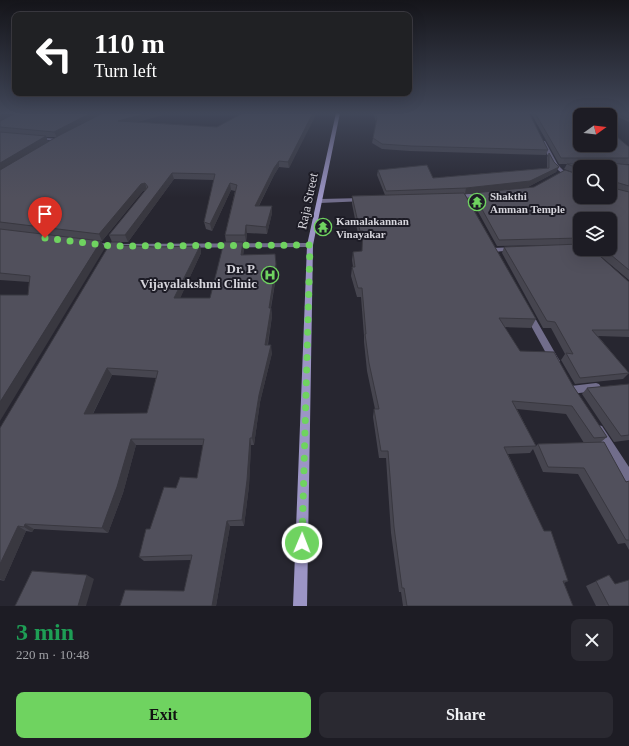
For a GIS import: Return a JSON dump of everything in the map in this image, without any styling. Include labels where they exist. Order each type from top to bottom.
[{"type":"main road","name":"Raja Street","points":[[300,606],[310,245],[332,141]]},
{"type":"street","points":[[51,144],[56,141]]},
{"type":"street","points":[[543,141],[556,166],[573,175]]},
{"type":"street","points":[[556,176],[563,169]]},
{"type":"street","points":[[450,197],[466,200],[489,194]]},
{"type":"street","points":[[320,201],[366,200]]},
{"type":"street","points":[[82,242],[108,246],[310,245]]},
{"type":"street","points":[[493,250],[517,249]]},
{"type":"street","points":[[523,303],[560,370]]},
{"type":"street","points":[[571,390],[607,386]]},
{"type":"street","points":[[592,421],[629,477]]},
{"type":"building","points":[[0,141],[37,141],[0,163]]},
{"type":"building","points":[[49,141],[299,141],[288,162],[279,161],[274,168],[255,206],[272,206],[266,227],[246,225],[245,235],[225,235],[237,185],[230,183],[210,224],[204,222],[215,174],[172,173],[125,235],[109,235],[148,187],[145,183],[141,184],[99,234],[0,222],[0,170]]},
{"type":"building","points":[[378,141],[544,141],[548,150],[411,146],[382,144]]},
{"type":"building","points":[[551,141],[573,141],[573,152],[617,152],[617,141],[622,141],[629,147],[629,158],[561,158]]},
{"type":"building","points":[[549,153],[559,167],[530,181],[466,188],[386,191],[378,170],[427,165],[433,178],[549,168]]},
{"type":"building","points":[[617,164],[629,165],[629,186],[617,182]]},
{"type":"building","points":[[565,170],[573,173],[573,204],[617,204],[617,189],[629,192],[629,270],[612,256],[617,256],[617,212],[573,212],[573,238],[499,240],[473,193],[534,187]]},
{"type":"building","points":[[464,193],[536,319],[499,318],[520,351],[554,352],[573,386],[607,437],[594,438],[572,406],[512,401],[536,446],[504,447],[544,531],[551,531],[568,581],[563,581],[573,606],[407,606],[404,588],[402,588],[394,527],[388,451],[381,451],[374,409],[379,409],[369,363],[365,334],[362,288],[358,288],[352,267],[355,267],[353,252],[362,251],[363,231],[360,231],[352,196]]},
{"type":"building","points":[[0,229],[101,241],[0,402],[0,295],[28,295],[30,276],[0,273]]},
{"type":"building","points":[[111,242],[120,242],[118,245],[156,247],[200,246],[174,298],[210,298],[224,242],[243,242],[241,255],[275,254],[276,264],[265,345],[271,345],[259,395],[252,438],[250,438],[242,520],[227,521],[212,606],[120,606],[125,590],[184,591],[192,555],[139,557],[146,529],[150,529],[164,487],[176,488],[180,477],[197,478],[204,439],[131,439],[117,487],[102,528],[25,524],[24,527],[18,526],[0,564],[0,428]],"holes":[[[107,368],[158,371],[147,413],[84,414]]]},
{"type":"building","points":[[573,244],[573,256],[600,256],[629,282],[629,330],[592,330],[629,373],[580,378],[566,353],[573,354],[555,322],[547,321],[504,247]]},
{"type":"building","points":[[629,384],[629,435],[621,436],[587,388]]},
{"type":"building","points":[[604,442],[626,482],[629,481],[629,540],[626,540],[584,468],[548,467],[538,444]]},
{"type":"building","points":[[32,571],[87,575],[78,606],[15,606]]},
{"type":"building","points":[[609,575],[615,584],[629,580],[629,606],[609,606],[596,581]]},
{"type":"place","name":"Shakthi Amman Temple","points":[[477,202]]},
{"type":"place","name":"Kamalakannan Vinayakar","points":[[323,227]]},
{"type":"place","name":"Dr. P. Vijayalakshmi Clinic","points":[[270,275]]},
{"type":"route","points":[[45,238],[111,246],[310,245],[302,543]]}]
